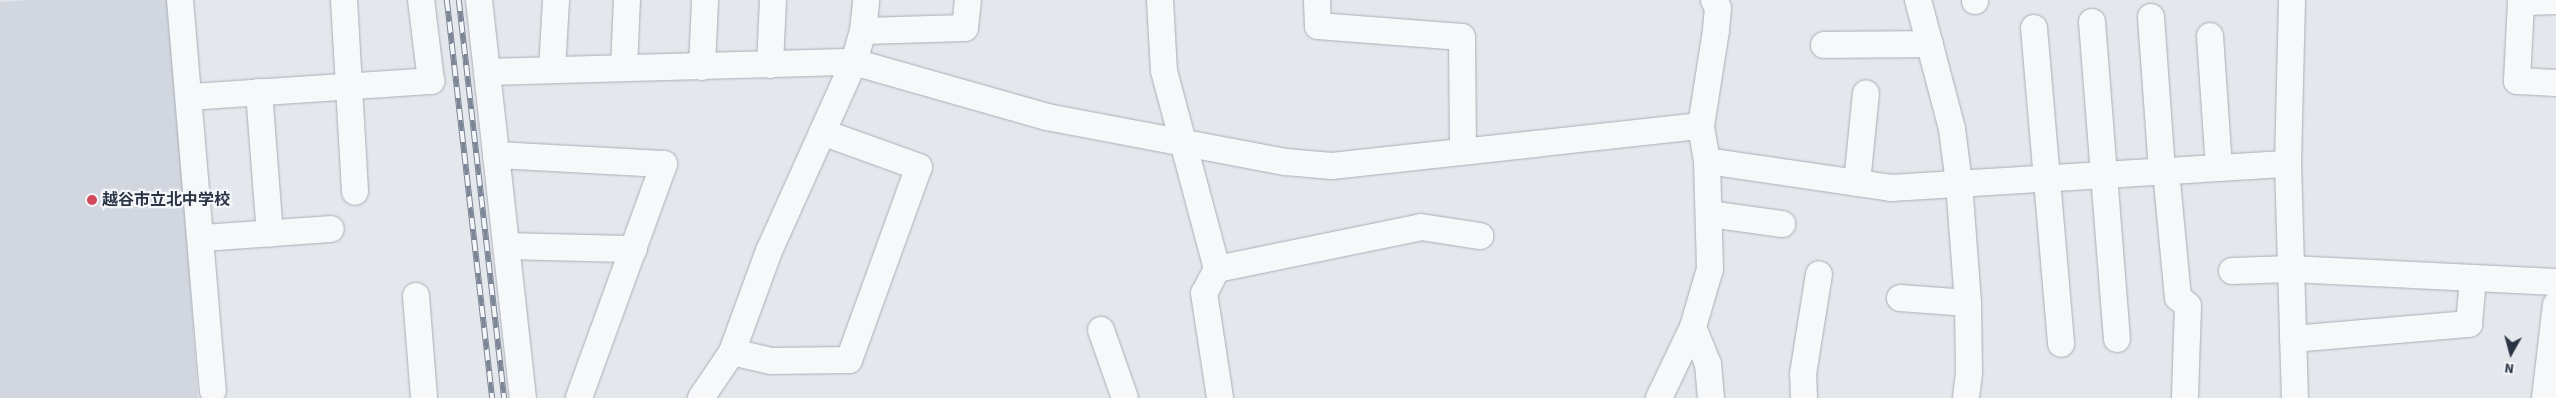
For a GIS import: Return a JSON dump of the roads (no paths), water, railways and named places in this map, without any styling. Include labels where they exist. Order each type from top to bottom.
[{"type":"street","points":[[180,0],[190,97],[214,391]]},
{"type":"street","points":[[344,0],[355,192]]},
{"type":"street","points":[[190,97],[431,81],[421,0]]},
{"type":"street","points":[[479,0],[508,246],[523,398]]},
{"type":"street","points":[[552,70],[556,0]]},
{"type":"street","points":[[624,68],[627,0]]},
{"type":"street","points":[[702,66],[705,0]]},
{"type":"street","points":[[770,65],[773,0]]},
{"type":"street","points":[[701,398],[732,352],[769,251],[854,62],[863,31],[866,0]]},
{"type":"street","points":[[863,31],[965,28],[968,0]]},
{"type":"street","points":[[1160,0],[1164,71],[1217,268],[1204,293],[1220,398]]},
{"type":"street","points":[[1317,0],[1318,26],[1462,37],[1464,151]]},
{"type":"street","points":[[1659,398],[1693,327],[1710,269],[1707,161],[1701,126],[1716,30],[1718,8],[1714,0]]},
{"type":"street","points":[[1918,0],[1952,130],[1959,183],[1968,303],[1969,373],[1966,398]]},
{"type":"street","points":[[2292,0],[2288,164],[2295,398]]},
{"type":"street","points":[[2556,1],[2521,2],[2517,81],[2556,83]]},
{"type":"street","points":[[2151,17],[2164,171],[2178,297],[2188,306],[2185,398]]},
{"type":"street","points":[[2092,22],[2117,339]]},
{"type":"street","points":[[2034,28],[2061,344]]},
{"type":"street","points":[[2210,36],[2219,168]]},
{"type":"street","points":[[1824,45],[1930,44]]},
{"type":"street","points":[[488,72],[854,62],[1047,117],[1286,162],[1332,166],[1701,126]]},
{"type":"street","points":[[259,92],[270,234]]},
{"type":"street","points":[[1857,183],[1866,93]]},
{"type":"street","points":[[732,352],[771,361],[849,360],[919,168],[822,132]]},
{"type":"street","points":[[496,156],[664,164],[578,398]]},
{"type":"street","points":[[1707,161],[1891,188],[2288,164]]},
{"type":"street","points":[[1709,214],[1782,224]]},
{"type":"street","points":[[1217,268],[1421,226],[1480,236]]},
{"type":"street","points":[[202,238],[331,229]]},
{"type":"street","points":[[508,246],[634,249]]},
{"type":"street","points":[[2232,271],[2291,269],[2556,282]]},
{"type":"street","points":[[1804,398],[1803,374],[1819,274]]},
{"type":"street","points":[[2293,339],[2469,324],[2472,278]]},
{"type":"street","points":[[416,296],[424,398]]},
{"type":"street","points":[[1900,298],[1968,303]]},
{"type":"street","points":[[2548,387],[2556,305]]},
{"type":"street","points":[[1693,327],[1708,364],[1712,398]]},
{"type":"street","points":[[1101,330],[1125,398]]},
{"type":"railway","points":[[447,0],[492,398]]},
{"type":"railway","points":[[459,0],[504,398]]},
{"type":"place","name":"越谷市立北中学校","points":[[92,200]]}]
